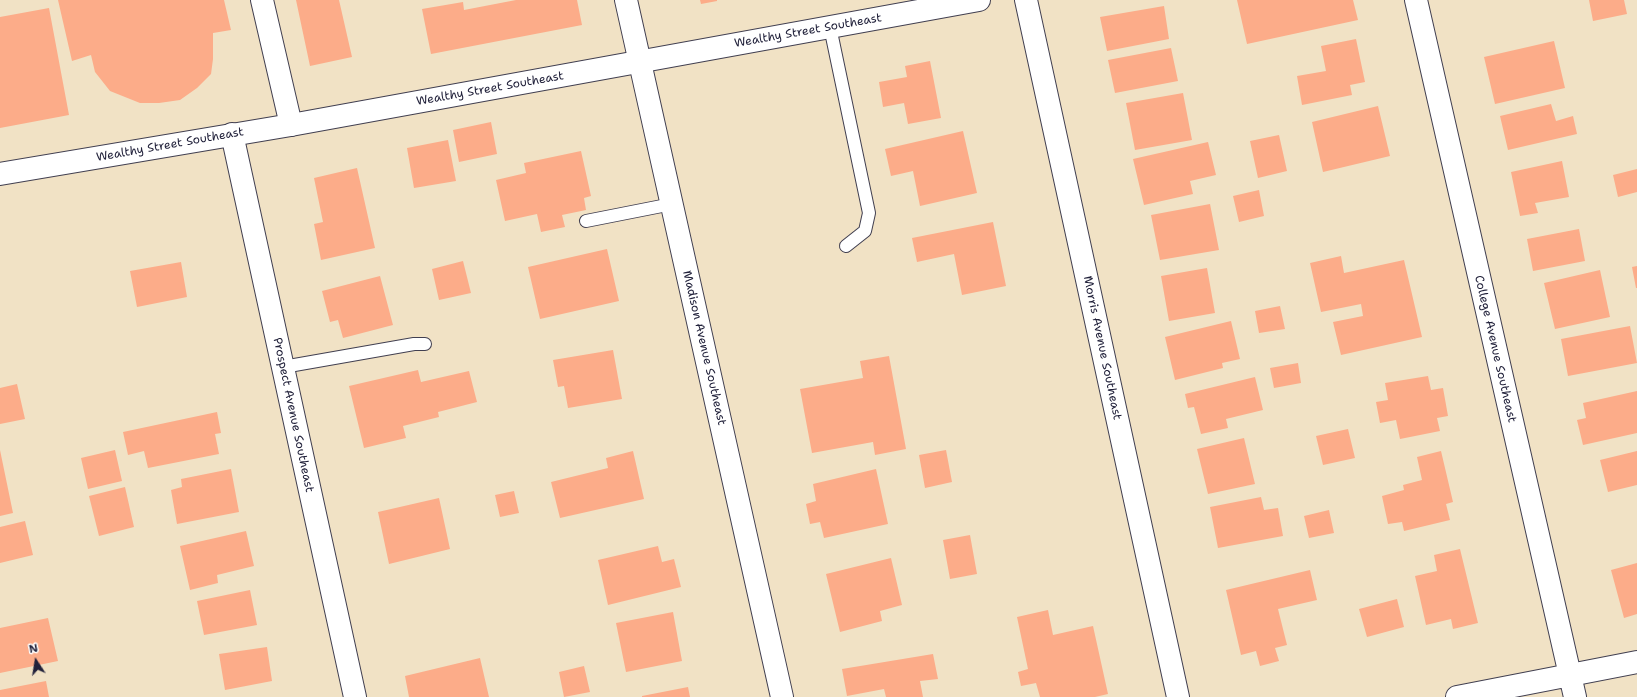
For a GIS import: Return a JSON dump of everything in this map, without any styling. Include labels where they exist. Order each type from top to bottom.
[{"type":"street","points":[[262,0],[291,125]]},
{"type":"street","name":"Madison Avenue Southeast","points":[[626,0],[782,697]]},
{"type":"street","name":"Wealthy Street Southeast","points":[[0,174],[291,125],[979,0]]},
{"type":"street","name":"Morris Avenue Southeast","points":[[1026,0],[1178,697]]},
{"type":"street","name":"College Avenue Southeast","points":[[1416,0],[1575,697]]},
{"type":"street","name":"Prospect Avenue Southeast","points":[[232,134],[355,697]]},
{"type":"street","points":[[1457,697],[1637,662]]},
{"type":"lane","points":[[830,27],[869,213],[865,230],[846,246]]},
{"type":"lane","points":[[586,221],[672,204]]},
{"type":"lane","points":[[282,367],[414,344],[424,344]]},
{"type":"building","points":[[58,0],[224,0],[231,30],[213,33],[213,59],[211,74],[197,88],[180,100],[159,103],[140,103],[110,91],[95,72],[91,55],[72,61]]},
{"type":"building","points":[[296,0],[339,0],[352,57],[310,66]]},
{"type":"building","points":[[516,0],[577,0],[582,25],[431,54],[422,9],[463,2],[464,10]]},
{"type":"building","points":[[700,0],[717,0],[717,1],[701,4]]},
{"type":"building","points":[[1237,0],[1353,0],[1358,20],[1247,44]]},
{"type":"building","points":[[1589,0],[1624,0],[1627,14],[1593,21]]},
{"type":"building","points":[[1164,6],[1169,39],[1107,51],[1100,17]]},
{"type":"building","points":[[49,8],[69,115],[0,128],[0,17]]},
{"type":"building","points":[[1356,39],[1365,82],[1350,85],[1352,95],[1302,105],[1297,76],[1326,71],[1321,46]]},
{"type":"building","points":[[1554,41],[1565,88],[1495,104],[1484,57]]},
{"type":"building","points":[[1171,48],[1178,81],[1115,93],[1108,60]]},
{"type":"building","points":[[930,61],[941,118],[908,124],[904,103],[883,107],[879,82],[907,77],[905,66]]},
{"type":"building","points":[[1183,93],[1192,140],[1135,150],[1126,103]]},
{"type":"building","points":[[1551,104],[1556,121],[1573,116],[1577,134],[1508,150],[1500,116]]},
{"type":"building","points":[[1378,106],[1390,156],[1323,172],[1312,122]]},
{"type":"building","points":[[491,122],[497,154],[459,162],[453,130]]},
{"type":"building","points":[[963,131],[977,193],[920,206],[913,171],[891,176],[885,149]]},
{"type":"building","points":[[1279,135],[1287,171],[1258,178],[1250,141]]},
{"type":"building","points":[[448,140],[456,181],[414,188],[407,148]]},
{"type":"building","points":[[1208,142],[1216,175],[1190,181],[1193,194],[1144,205],[1133,159]]},
{"type":"building","points":[[581,151],[591,196],[584,198],[586,210],[562,215],[565,227],[541,232],[537,214],[505,221],[496,180],[526,173],[524,163]]},
{"type":"building","points":[[1562,161],[1569,197],[1535,203],[1538,213],[1520,216],[1511,172]]},
{"type":"building","points":[[357,168],[375,248],[321,260],[314,224],[323,222],[314,178]]},
{"type":"building","points":[[1637,169],[1637,192],[1618,197],[1613,175]]},
{"type":"building","points":[[1259,190],[1264,216],[1239,222],[1233,196]]},
{"type":"building","points":[[1210,204],[1219,250],[1160,260],[1151,215]]},
{"type":"building","points":[[993,222],[1006,286],[962,295],[954,254],[917,262],[912,238]]},
{"type":"building","points":[[1579,229],[1585,261],[1533,271],[1527,239]]},
{"type":"building","points":[[607,249],[619,301],[540,319],[528,267]]},
{"type":"building","points":[[1341,256],[1344,273],[1404,260],[1422,337],[1341,355],[1333,322],[1363,316],[1361,304],[1321,312],[1310,263]]},
{"type":"building","points":[[463,261],[471,293],[439,300],[432,269]]},
{"type":"building","points":[[181,262],[187,297],[137,307],[130,271]]},
{"type":"building","points":[[1637,266],[1637,288],[1636,288],[1632,267]]},
{"type":"building","points":[[1207,268],[1215,313],[1169,321],[1161,276]]},
{"type":"building","points":[[1600,270],[1610,317],[1555,329],[1544,283]]},
{"type":"building","points":[[380,276],[393,325],[343,338],[338,320],[330,322],[322,291]]},
{"type":"building","points":[[1280,306],[1285,329],[1259,333],[1255,311]]},
{"type":"building","points":[[1231,321],[1240,359],[1222,363],[1223,368],[1175,380],[1165,337]]},
{"type":"building","points":[[1630,326],[1637,363],[1568,376],[1561,339]]},
{"type":"building","points":[[613,350],[622,399],[568,408],[564,386],[558,387],[553,360]]},
{"type":"building","points":[[889,356],[906,449],[875,455],[873,442],[812,453],[800,389],[863,378],[860,361]]},
{"type":"building","points":[[1298,363],[1301,383],[1274,388],[1270,368]]},
{"type":"building","points":[[418,370],[421,382],[469,371],[477,402],[438,412],[439,417],[403,426],[406,438],[364,448],[349,386]]},
{"type":"building","points":[[1428,376],[1431,390],[1443,388],[1448,416],[1437,418],[1440,431],[1400,439],[1396,420],[1380,423],[1376,402],[1388,400],[1385,383]]},
{"type":"building","points":[[1255,377],[1263,410],[1226,419],[1228,428],[1201,434],[1194,407],[1188,408],[1185,394]]},
{"type":"building","points":[[17,384],[25,419],[0,424],[0,388]]},
{"type":"building","points":[[1637,391],[1637,433],[1583,445],[1577,420],[1586,418],[1583,403]]},
{"type":"building","points":[[217,412],[221,433],[215,434],[219,454],[148,468],[144,451],[128,455],[123,432]]},
{"type":"building","points":[[1348,429],[1355,458],[1323,465],[1316,436]]},
{"type":"building","points":[[1244,438],[1255,484],[1208,494],[1197,449]]},
{"type":"building","points":[[0,450],[13,513],[0,516]]},
{"type":"building","points":[[115,450],[122,481],[88,489],[81,458]]},
{"type":"building","points":[[946,450],[952,482],[925,488],[919,455]]},
{"type":"building","points":[[633,451],[644,499],[560,518],[551,482],[608,468],[606,458]]},
{"type":"building","points":[[1441,451],[1453,502],[1446,504],[1450,520],[1404,531],[1402,522],[1388,524],[1382,496],[1404,490],[1403,485],[1422,480],[1417,457]]},
{"type":"building","points":[[1637,451],[1637,485],[1608,492],[1600,460]]},
{"type":"building","points":[[231,469],[239,512],[177,524],[171,490],[182,487],[181,479]]},
{"type":"building","points":[[876,469],[888,524],[824,538],[820,522],[810,524],[806,504],[816,501],[813,484]]},
{"type":"building","points":[[125,487],[134,527],[99,536],[89,496]]},
{"type":"building","points":[[514,491],[519,513],[500,517],[495,495]]},
{"type":"building","points":[[1261,497],[1264,510],[1278,508],[1283,536],[1218,548],[1210,507]]},
{"type":"building","points":[[439,498],[450,549],[389,564],[378,512]]},
{"type":"building","points":[[1329,510],[1334,533],[1309,538],[1304,516]]},
{"type":"building","points":[[25,521],[33,555],[0,563],[0,527]]},
{"type":"building","points":[[246,531],[254,566],[217,575],[218,583],[190,590],[180,546]]},
{"type":"building","points":[[970,535],[977,574],[950,579],[943,540]]},
{"type":"building","points":[[658,546],[662,562],[674,559],[681,587],[608,605],[598,560]]},
{"type":"building","points":[[1460,549],[1478,623],[1453,629],[1451,619],[1426,625],[1415,576],[1437,571],[1434,555]]},
{"type":"building","points":[[891,558],[902,605],[880,611],[882,621],[840,632],[826,574]]},
{"type":"building","points":[[1637,563],[1637,614],[1624,618],[1611,570]]},
{"type":"building","points":[[1310,570],[1317,600],[1278,609],[1287,645],[1275,648],[1279,661],[1260,666],[1256,651],[1241,655],[1226,590]]},
{"type":"building","points":[[250,590],[257,625],[204,635],[197,601]]},
{"type":"building","points":[[1397,599],[1404,627],[1367,637],[1359,609]]},
{"type":"building","points":[[1048,610],[1053,635],[1093,626],[1108,694],[1095,697],[1040,697],[1036,683],[1021,686],[1018,672],[1028,669],[1017,617]]},
{"type":"building","points":[[673,612],[682,661],[626,672],[616,623]]},
{"type":"building","points":[[48,618],[58,661],[0,673],[0,628]]},
{"type":"building","points":[[267,647],[272,681],[225,690],[219,654]]},
{"type":"building","points":[[933,654],[938,679],[920,681],[923,697],[886,697],[884,689],[847,696],[842,669]]},
{"type":"building","points":[[480,658],[489,697],[409,697],[405,676]]},
{"type":"building","points":[[584,666],[590,692],[564,697],[559,672]]},
{"type":"building","points":[[46,681],[49,697],[0,697],[0,690]]},
{"type":"building","points":[[688,687],[690,697],[642,697],[642,696]]}]
